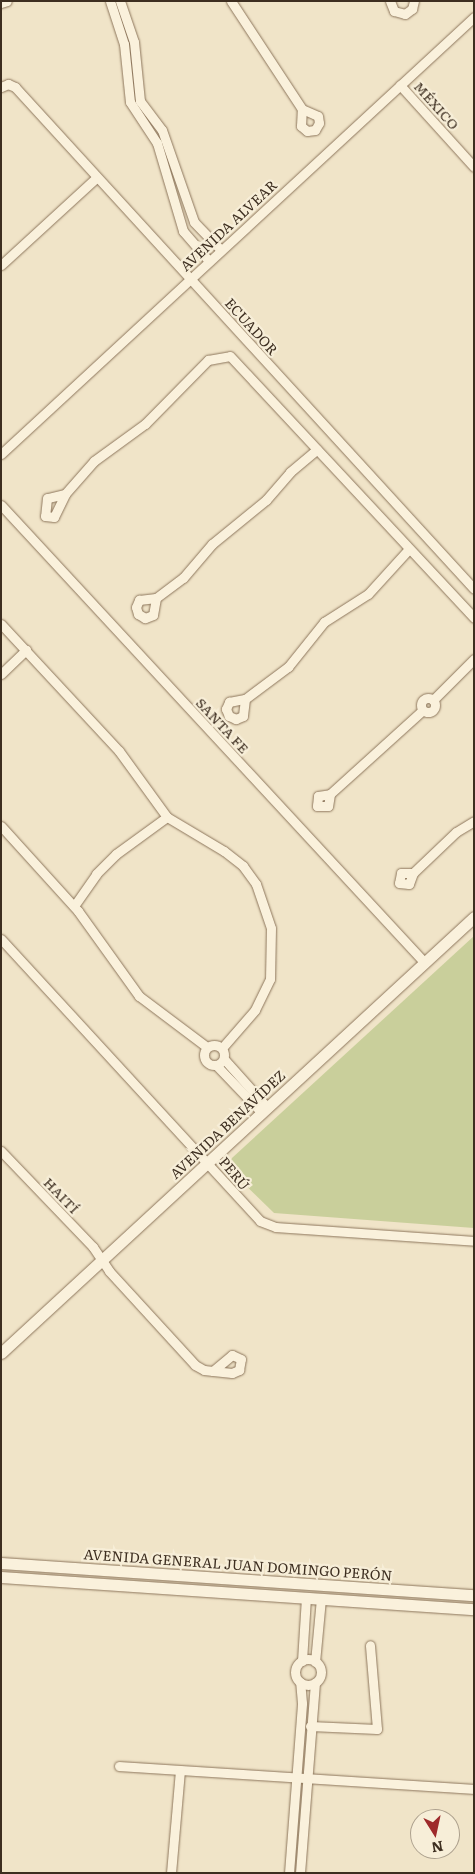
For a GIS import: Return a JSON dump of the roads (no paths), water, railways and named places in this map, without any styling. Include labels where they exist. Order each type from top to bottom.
[{"type":"main road","name":"AVENIDA BENAVÍDEZ","points":[[1,1353],[474,917]]},
{"type":"main road","name":"AVENIDA GENERAL JUAN DOMINGO PERÓN","points":[[1,1563],[474,1594]]},
{"type":"main road","name":"AVENIDA GENERAL JUAN DOMINGO PERÓN","points":[[1,1577],[474,1609]]},
{"type":"street","points":[[1,3],[7,1]]},
{"type":"street","points":[[110,1],[124,44],[125,80],[130,102],[157,143],[182,231],[209,261]]},
{"type":"street","points":[[120,1],[134,42],[140,100],[162,130],[194,222],[221,250]]},
{"type":"street","points":[[231,1],[302,109]]},
{"type":"street","points":[[390,1],[394,11],[404,14],[412,9],[414,1]]},
{"type":"street","name":"AVENIDA ALVEAR","points":[[1,454],[474,17]]},
{"type":"street","name":"ECUADOR","points":[[4,85],[15,88],[474,590]]},
{"type":"street","name":"MÉXICO","points":[[400,85],[474,166]]},
{"type":"street","points":[[1,265],[96,178]]},
{"type":"street","points":[[65,494],[94,461],[145,424],[208,360],[223,355],[238,363],[474,618]]},
{"type":"street","points":[[156,598],[183,578],[212,544],[266,500],[290,472],[317,449]]},
{"type":"street","name":"SANTA FE","points":[[1,505],[425,963]]},
{"type":"street","points":[[245,699],[299,658],[324,622],[368,594],[409,549]]},
{"type":"street","points":[[1,624],[118,751],[167,818],[243,866],[256,884],[270,921],[271,965],[264,994],[222,1048],[224,1059],[264,1110]]},
{"type":"street","points":[[1,674],[26,650]]},
{"type":"street","points":[[330,794],[423,710],[423,700],[433,700],[474,660]]},
{"type":"street","points":[[74,906],[96,874],[116,854],[167,818]]},
{"type":"street","points":[[413,874],[451,837],[474,821]]},
{"type":"street","points":[[1,826],[74,906],[138,996],[207,1047],[222,1048]]},
{"type":"street","name":"PERÚ","points":[[1,939],[208,1162],[252,1215],[266,1224],[474,1241]]},
{"type":"street","points":[[207,1047],[205,1060],[216,1065],[264,1110]]},
{"type":"street","points":[[216,1065],[224,1059]]},
{"type":"street","name":"HAITÍ","points":[[1,1150],[195,1365],[213,1371]]},
{"type":"street","points":[[289,1873],[302,1703],[300,1682],[295,1671],[302,1661],[306,1597]]},
{"type":"street","points":[[300,1873],[310,1726],[315,1683],[320,1672],[316,1662],[321,1598]]},
{"type":"street","points":[[310,1726],[377,1728],[370,1645]]},
{"type":"street","points":[[302,1661],[316,1662]]},
{"type":"street","points":[[300,1682],[315,1683]]},
{"type":"street","points":[[119,1766],[474,1789]]},
{"type":"street","points":[[172,1873],[180,1770]]}]
